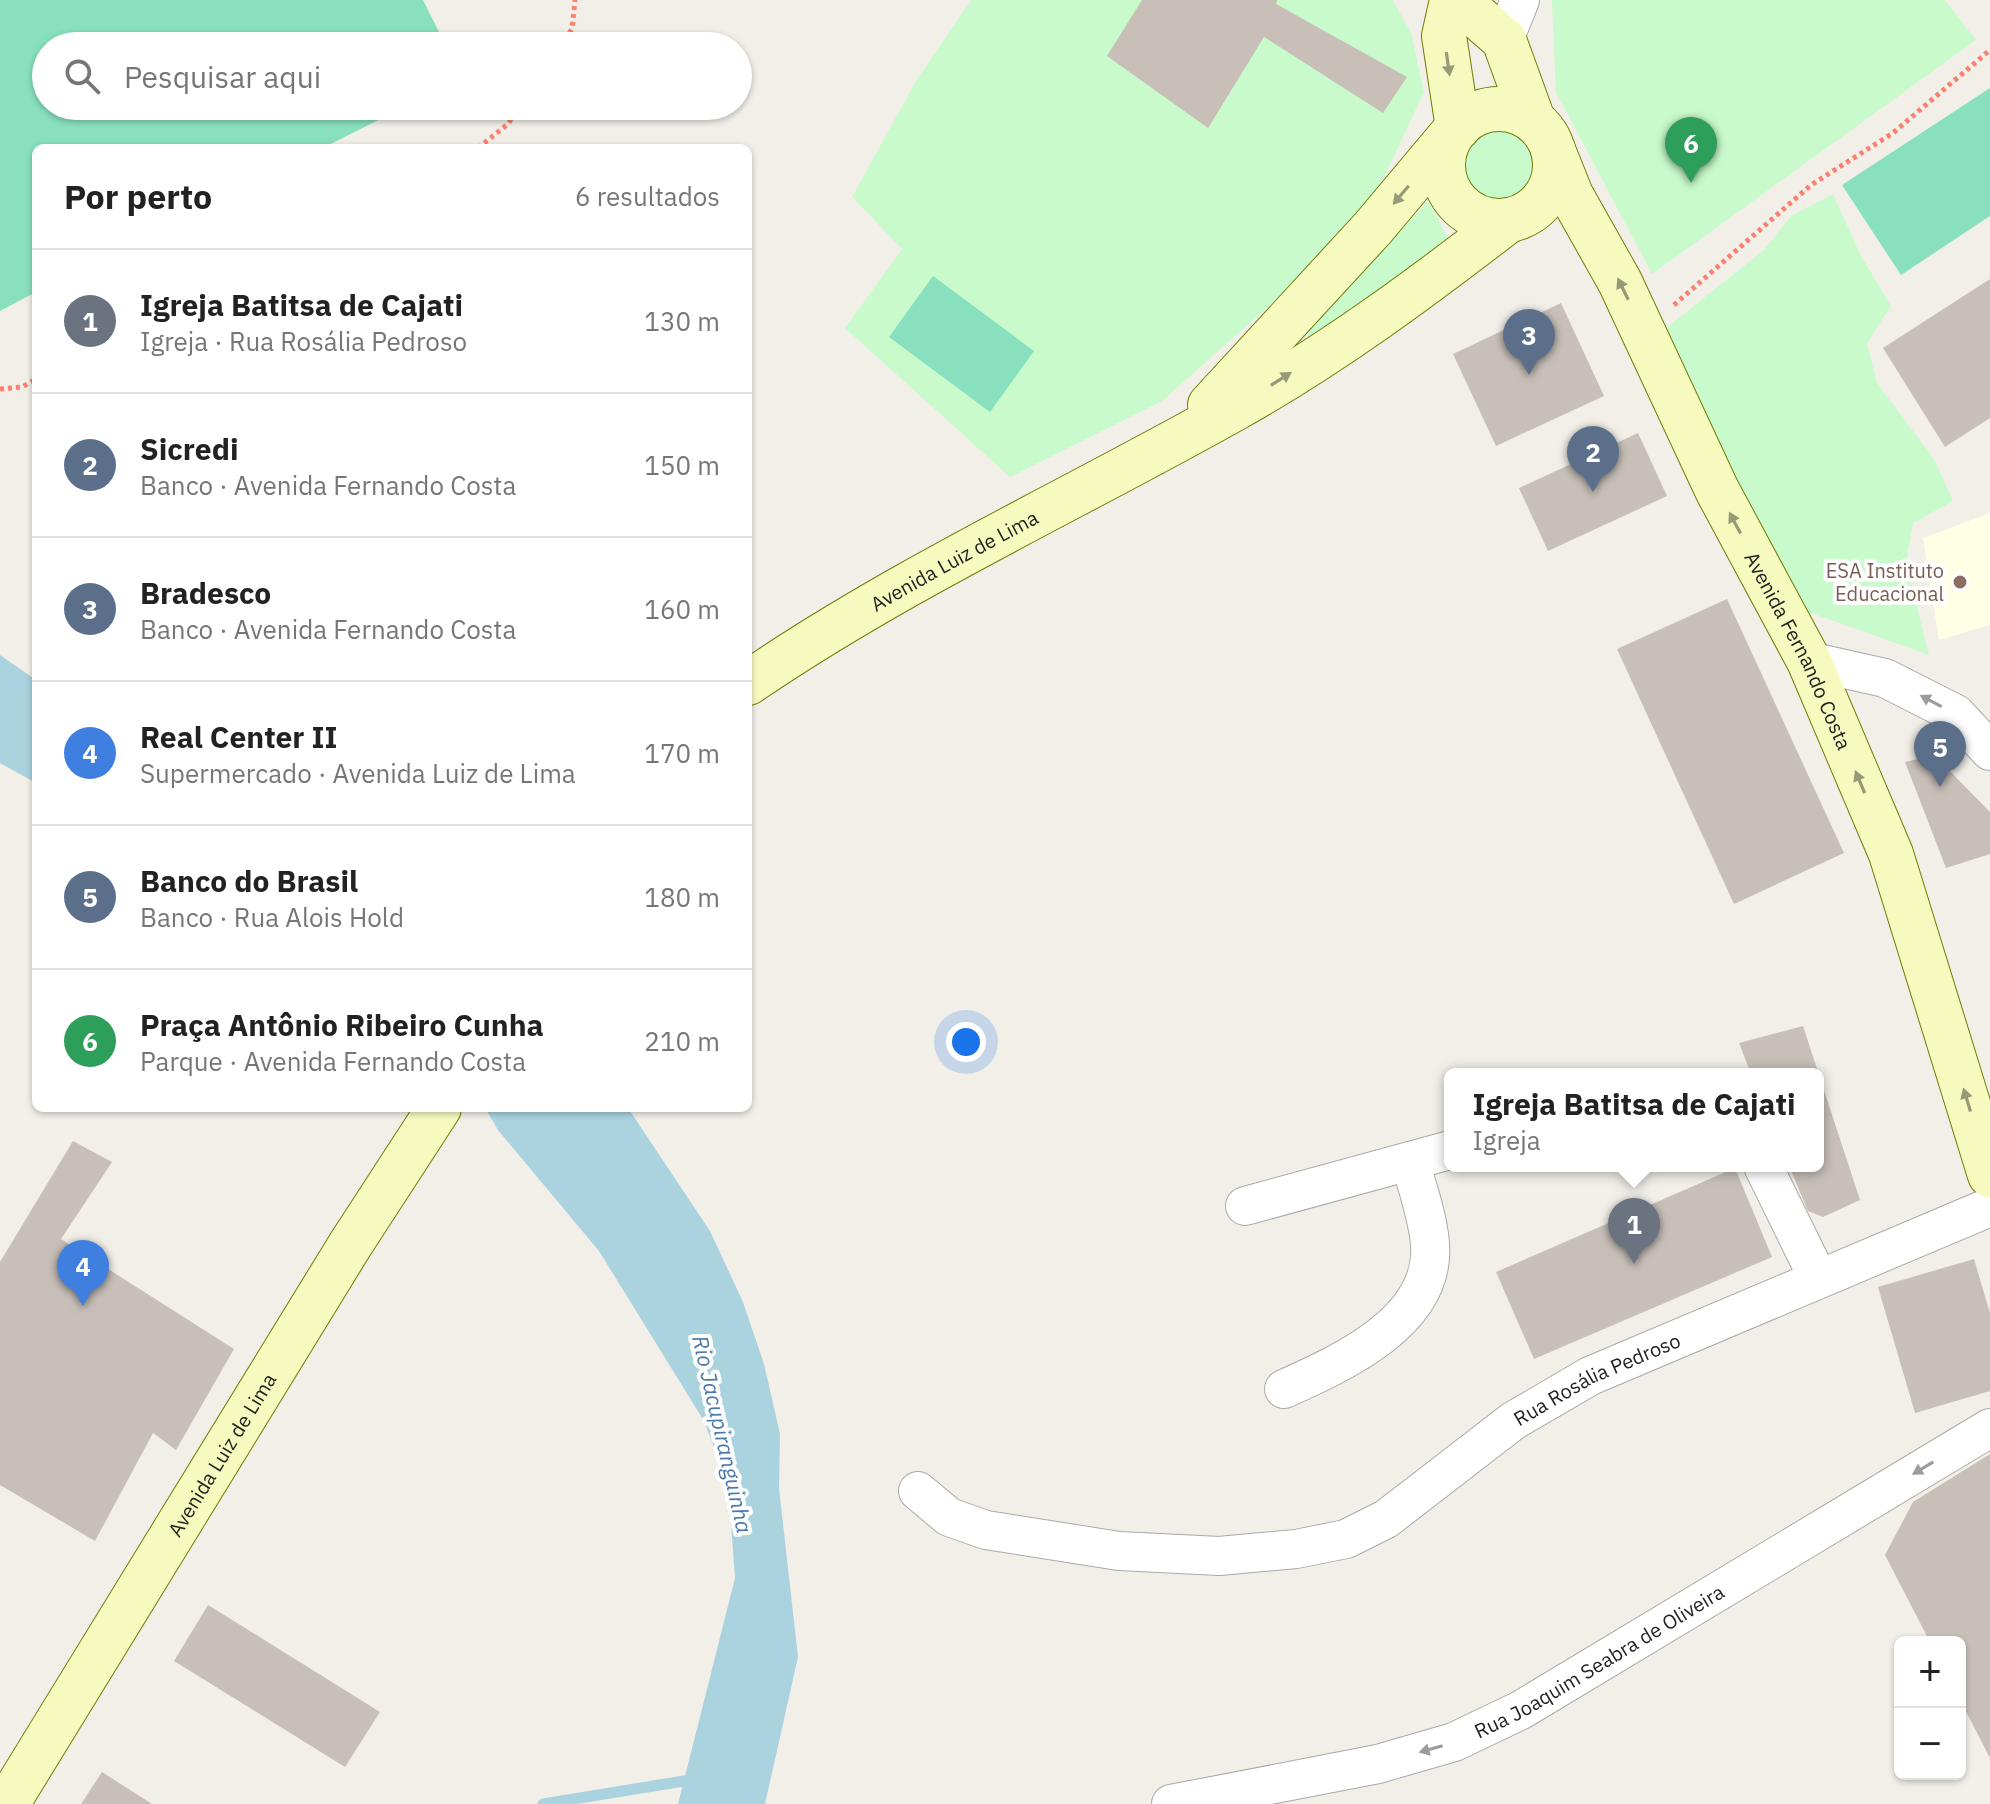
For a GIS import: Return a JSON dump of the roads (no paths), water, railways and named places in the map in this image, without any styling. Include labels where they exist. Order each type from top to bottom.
[{"type":"street","name":"Avenida Fernando Costa","points":[[1455,132],[1444,36],[1455,0],[1504,40],[1571,195],[1643,332],[1717,490],[1809,661],[1891,854],[1990,1175]]},
{"type":"street","points":[[1504,40],[1520,0]]},
{"type":"street","points":[[1498,108],[1517,111],[1543,135],[1555,168],[1546,194],[1527,214],[1492,221],[1474,215],[1459,205],[1448,189],[1443,162],[1455,132],[1480,111],[1498,108]]},
{"type":"street","name":"Avenida Luiz de Lima","points":[[1165,447],[1248,366],[1455,132]]},
{"type":"street","name":"Avenida Luiz de Lima","points":[[752,680],[819,635],[888,595],[1238,407],[1388,313],[1509,220]]},
{"type":"street","points":[[1809,661],[1885,678],[1956,714],[1990,751]]},
{"type":"street","name":"Avenida Luiz de Lima","points":[[7,1804],[350,1245],[436,1112]]},
{"type":"street","points":[[1245,1206],[1444,1152]]},
{"type":"street","points":[[1284,1389],[1338,1365],[1373,1340],[1404,1315],[1426,1284],[1430,1245],[1410,1161]]},
{"type":"street","points":[[1766,1172],[1818,1278]]},
{"type":"street","name":"Rua Rosália Pedroso","points":[[918,1491],[949,1517],[986,1530],[1119,1551],[1219,1556],[1296,1549],[1346,1539],[1386,1519],[1513,1421],[1590,1376],[1990,1207]]},
{"type":"street","name":"Rua Joaquim Seabra de Oliveira","points":[[1171,1804],[1378,1764],[1454,1742],[1521,1710],[1990,1428]]},
{"type":"water","points":[[0,655],[32,677],[32,781],[0,763]]},
{"type":"water","name":"Rio Jacupiranguinha","points":[[487,1112],[631,1112],[710,1231],[743,1302],[764,1364],[780,1434],[779,1488],[798,1657],[765,1804],[678,1804],[735,1578],[731,1523],[720,1463],[704,1421],[599,1251],[498,1130]]},
{"type":"waterway","points":[[543,1804],[696,1779]]},
{"type":"place","name":"Praça Antônio Ribeiro Cunha","points":[[1691,183]]},
{"type":"place","name":"Bradesco","points":[[1529,375]]},
{"type":"place","name":"Sicredi","points":[[1593,492]]},
{"type":"place","name":"ESA Instituto Educacional","points":[[1960,582]]},
{"type":"place","name":"Banco do Brasil","points":[[1940,787]]},
{"type":"place","name":"Igreja Batitsa de Cajati","points":[[1634,1264]]},
{"type":"place","name":"Real Center II","points":[[83,1306]]}]
